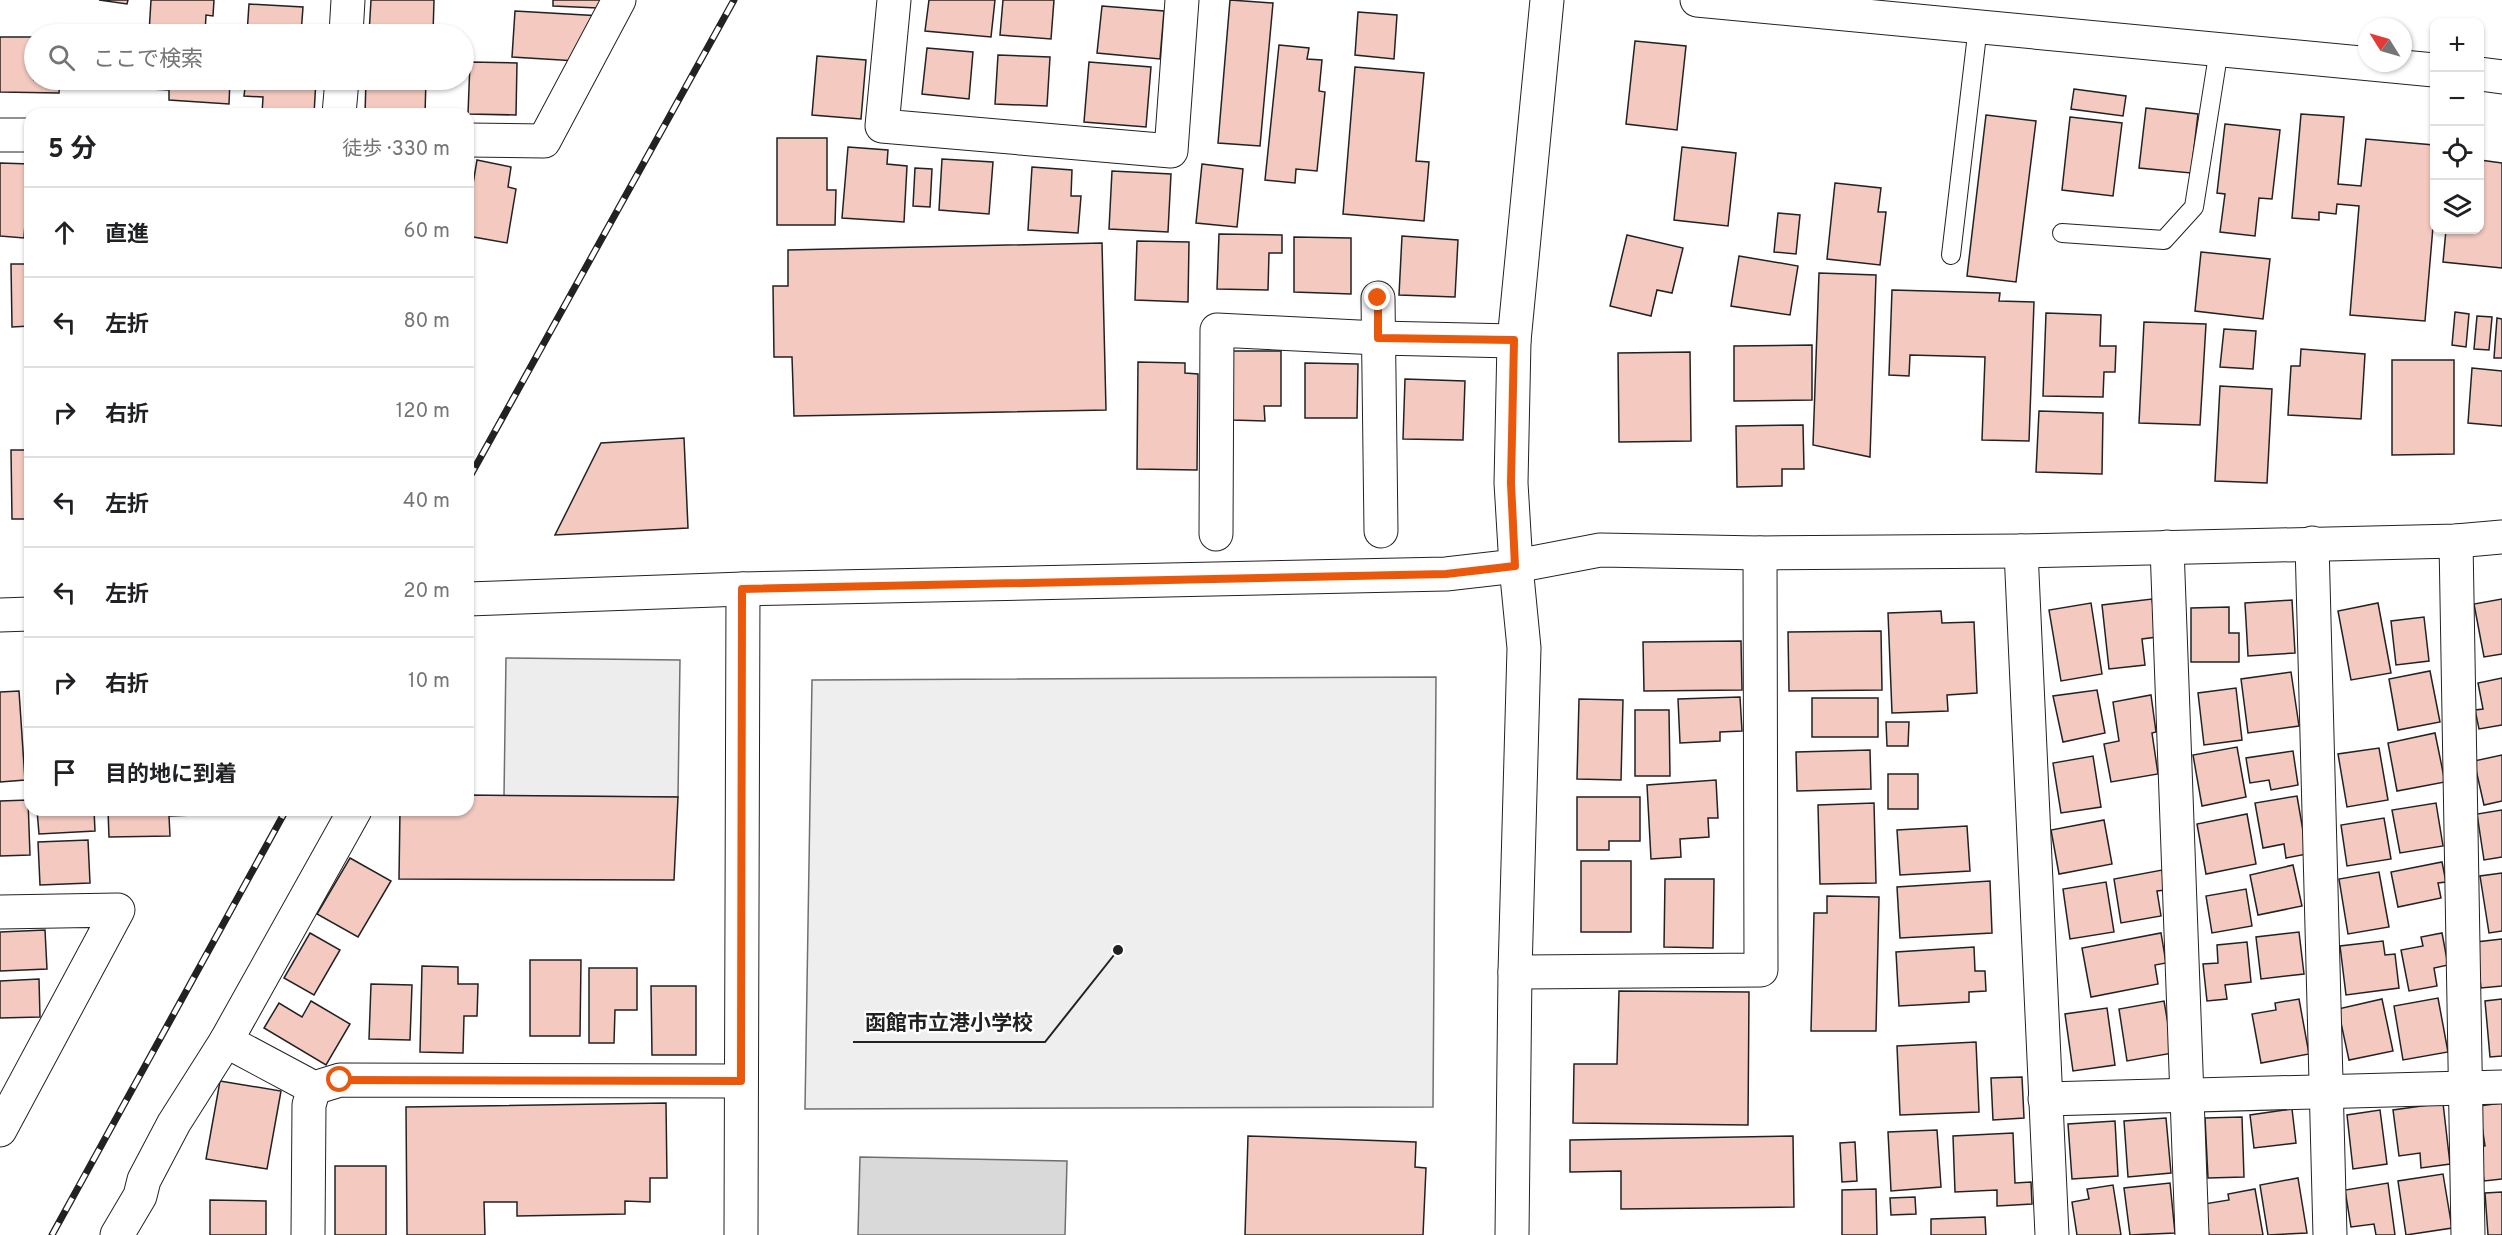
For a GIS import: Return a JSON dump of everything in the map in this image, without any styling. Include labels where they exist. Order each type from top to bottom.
[{"type":"street","points":[[347,24],[348,0]]},
{"type":"street","points":[[474,140],[544,141],[619,0]]},
{"type":"street","points":[[894,0],[882,126],[1171,151],[1182,0]]},
{"type":"street","points":[[1512,1235],[1515,972],[1524,648],[1515,566],[1511,483],[1514,340],[1546,0]]},
{"type":"street","points":[[1697,0],[2430,70]]},
{"type":"street","points":[[2484,75],[2502,77]]},
{"type":"street","points":[[340,108],[341,90]]},
{"type":"street","points":[[0,135],[24,135]]},
{"type":"street","points":[[1378,298],[1381,531]]},
{"type":"street","points":[[1216,534],[1217,330],[1378,338],[1514,340]]},
{"type":"street","points":[[474,599],[742,589],[1446,574],[1515,566],[1600,550],[1760,553],[2021,551],[2456,541],[2502,537]]},
{"type":"street","points":[[2456,541],[2468,1235]]},
{"type":"street","points":[[2312,543],[2330,1235]]},
{"type":"street","points":[[2167,547],[2192,1235]]},
{"type":"street","points":[[2021,551],[2052,1235]]},
{"type":"street","points":[[1515,972],[1761,970],[1760,553]]},
{"type":"street","points":[[741,1235],[742,589]]},
{"type":"street","points":[[0,615],[24,614]]},
{"type":"street","points":[[117,1235],[140,1196],[144,1180],[174,1123],[226,1041],[352,816]]},
{"type":"street","points":[[0,912],[118,910],[0,1131]]},
{"type":"street","points":[[226,1041],[314,1088],[340,1080],[741,1081]]},
{"type":"street","points":[[2045,1099],[2502,1087]]},
{"type":"street","points":[[308,1235],[309,1105],[314,1088]]},
{"type":"lane","points":[[1951,255],[1978,26]]},
{"type":"lane","points":[[2062,233],[2164,240],[2194,207],[2219,49]]},
{"type":"shaded area","points":[[506,658],[680,660],[678,797],[504,796]]},
{"type":"shaded area","points":[[1436,677],[1433,1107],[805,1109],[812,680]]},
{"type":"shaded area","points":[[860,1157],[1067,1161],[1065,1235],[858,1235]]},
{"type":"building","points":[[99,0],[128,0],[127,4]]},
{"type":"building","points":[[151,0],[214,0],[213,16],[206,15],[206,24],[150,24]]},
{"type":"building","points":[[371,0],[434,0],[433,24],[370,24]]},
{"type":"building","points":[[553,0],[605,0],[598,8],[553,6]]},
{"type":"building","points":[[929,0],[995,0],[991,37],[925,31]]},
{"type":"building","points":[[1003,0],[1054,0],[1051,39],[1000,35]]},
{"type":"building","points":[[1230,0],[1273,3],[1260,146],[1218,143]]},
{"type":"building","points":[[249,4],[303,7],[302,24],[248,24]]},
{"type":"building","points":[[1102,6],[1164,11],[1160,59],[1097,53]]},
{"type":"building","points":[[515,11],[602,16],[577,61],[512,57]]},
{"type":"building","points":[[1358,12],[1397,15],[1394,59],[1355,55]]},
{"type":"building","points":[[0,37],[24,37],[24,90],[59,90],[59,93],[0,92]]},
{"type":"building","points":[[1635,41],[1686,46],[1677,130],[1626,124]]},
{"type":"building","points":[[1279,45],[1309,48],[1307,59],[1322,60],[1319,91],[1325,92],[1317,171],[1296,169],[1295,183],[1265,180]]},
{"type":"building","points":[[927,48],[973,52],[969,99],[922,94]]},
{"type":"building","points":[[998,55],[1050,57],[1047,106],[995,104]]},
{"type":"building","points":[[817,56],[866,60],[861,119],[812,115]]},
{"type":"building","points":[[474,62],[517,63],[516,115],[474,114],[474,108],[468,108],[469,90],[474,90]]},
{"type":"building","points":[[1089,62],[1151,67],[1146,127],[1084,122]]},
{"type":"building","points":[[1355,67],[1424,73],[1416,161],[1429,162],[1424,221],[1343,214]]},
{"type":"building","points":[[2074,89],[2126,96],[2123,116],[2071,109]]},
{"type":"building","points":[[169,90],[230,90],[229,104],[169,100]]},
{"type":"building","points":[[245,90],[315,90],[314,108],[262,108],[263,97],[244,96]]},
{"type":"building","points":[[366,90],[426,90],[425,108],[365,108]]},
{"type":"building","points":[[2146,108],[2198,114],[2191,173],[2139,168]]},
{"type":"building","points":[[2301,114],[2344,117],[2338,184],[2361,186],[2366,139],[2430,145],[2430,234],[2432,234],[2425,321],[2350,315],[2359,206],[2337,204],[2336,214],[2319,212],[2319,220],[2292,218]]},
{"type":"building","points":[[1986,115],[2036,121],[2016,282],[1967,276]]},
{"type":"building","points":[[2070,117],[2122,123],[2113,196],[2062,190]]},
{"type":"building","points":[[2225,124],[2280,130],[2272,199],[2259,198],[2255,236],[2220,232],[2225,194],[2217,193]]},
{"type":"building","points":[[777,138],[827,138],[827,190],[836,190],[835,225],[777,225]]},
{"type":"building","points":[[848,147],[888,150],[887,164],[907,166],[904,222],[842,218]]},
{"type":"building","points":[[1682,147],[1736,153],[1728,226],[1674,220]]},
{"type":"building","points":[[942,159],[993,162],[989,214],[939,210]]},
{"type":"building","points":[[477,160],[511,167],[508,187],[516,189],[507,243],[474,237],[474,178]]},
{"type":"building","points":[[2484,161],[2502,163],[2502,268],[2443,262],[2446,234],[2484,234]]},
{"type":"building","points":[[0,163],[24,164],[24,238],[0,236]]},
{"type":"building","points":[[1202,164],[1243,169],[1237,227],[1196,223]]},
{"type":"building","points":[[1032,167],[1072,170],[1071,196],[1081,196],[1078,233],[1028,230]]},
{"type":"building","points":[[915,168],[932,169],[930,207],[913,206]]},
{"type":"building","points":[[1112,171],[1171,174],[1168,232],[1109,229]]},
{"type":"building","points":[[1835,183],[1881,188],[1878,212],[1886,212],[1880,265],[1827,259]]},
{"type":"building","points":[[1778,213],[1800,215],[1796,254],[1774,252]]},
{"type":"building","points":[[1219,234],[1282,235],[1282,253],[1269,253],[1268,290],[1217,289]]},
{"type":"building","points":[[1627,235],[1683,248],[1672,293],[1657,290],[1651,316],[1610,306]]},
{"type":"building","points":[[1402,236],[1458,240],[1455,297],[1399,295]]},
{"type":"building","points":[[1294,237],[1351,238],[1351,294],[1294,292]]},
{"type":"building","points":[[1137,241],[1189,242],[1188,302],[1135,300]]},
{"type":"building","points":[[1102,243],[1106,410],[794,416],[792,357],[774,357],[773,286],[788,286],[788,250]]},
{"type":"building","points":[[2201,252],[2270,259],[2263,319],[2195,311]]},
{"type":"building","points":[[1739,256],[1798,266],[1790,315],[1731,306]]},
{"type":"building","points":[[11,264],[24,264],[24,326],[12,327]]},
{"type":"building","points":[[1819,273],[1876,275],[1870,457],[1813,445]]},
{"type":"building","points":[[1892,290],[2000,293],[1999,301],[2034,302],[2029,441],[1982,440],[1985,357],[1910,355],[1909,376],[1889,375]]},
{"type":"building","points":[[2455,312],[2469,314],[2466,347],[2452,345]]},
{"type":"building","points":[[2046,313],[2101,315],[2100,346],[2116,346],[2115,372],[2104,372],[2103,397],[2043,396]]},
{"type":"building","points":[[2477,316],[2492,317],[2489,350],[2474,349]]},
{"type":"building","points":[[2497,318],[2502,319],[2502,358],[2494,358]]},
{"type":"building","points":[[2144,322],[2206,324],[2200,425],[2139,423]]},
{"type":"building","points":[[2224,329],[2256,331],[2253,369],[2220,367]]},
{"type":"building","points":[[1812,345],[1812,400],[1734,401],[1734,346]]},
{"type":"building","points":[[2301,349],[2365,354],[2361,419],[2288,415],[2291,366],[2300,366]]},
{"type":"building","points":[[1232,351],[1281,351],[1281,406],[1264,406],[1265,421],[1232,420]]},
{"type":"building","points":[[1690,352],[1691,441],[1619,442],[1618,353]]},
{"type":"building","points":[[2392,360],[2454,360],[2454,454],[2392,455]]},
{"type":"building","points":[[1138,362],[1185,363],[1185,373],[1198,374],[1197,470],[1137,469]]},
{"type":"building","points":[[1305,363],[1358,364],[1357,418],[1305,418]]},
{"type":"building","points":[[2472,368],[2502,371],[2502,426],[2468,423]]},
{"type":"building","points":[[1405,379],[1465,381],[1463,440],[1403,439]]},
{"type":"building","points":[[2220,386],[2272,389],[2267,483],[2215,481]]},
{"type":"building","points":[[2039,411],[2103,413],[2102,474],[2036,472]]},
{"type":"building","points":[[1803,425],[1804,469],[1782,469],[1782,486],[1737,487],[1736,426]]},
{"type":"building","points":[[684,438],[688,528],[555,535],[601,443]]},
{"type":"building","points":[[11,450],[24,450],[24,519],[12,519]]},
{"type":"building","points":[[2152,599],[2157,637],[2142,639],[2145,665],[2109,669],[2102,605]]},
{"type":"building","points":[[2502,599],[2502,654],[2484,657],[2474,604]]},
{"type":"building","points":[[2292,600],[2295,653],[2248,656],[2245,603]]},
{"type":"building","points":[[2091,603],[2102,674],[2061,681],[2049,610]]},
{"type":"building","points":[[2378,603],[2391,673],[2351,680],[2338,611]]},
{"type":"building","points":[[2229,607],[2229,633],[2239,633],[2239,662],[2191,662],[2191,608]]},
{"type":"building","points":[[1941,611],[1942,623],[1974,622],[1977,693],[1947,695],[1948,711],[1892,713],[1888,613]]},
{"type":"building","points":[[2424,617],[2429,661],[2396,665],[2391,621]]},
{"type":"building","points":[[1881,631],[1882,690],[1789,691],[1788,632]]},
{"type":"building","points":[[1741,641],[1742,690],[1644,691],[1643,642]]},
{"type":"building","points":[[2430,671],[2440,722],[2398,730],[2389,679]]},
{"type":"building","points":[[2291,672],[2299,726],[2248,733],[2241,679]]},
{"type":"building","points":[[2502,678],[2502,725],[2479,729],[2475,710],[2483,709],[2478,683]]},
{"type":"building","points":[[2236,688],[2242,740],[2204,745],[2198,693]]},
{"type":"building","points":[[2097,690],[2105,733],[2063,742],[2053,696]]},
{"type":"building","points":[[19,691],[24,780],[0,782],[0,692]]},
{"type":"building","points":[[2151,695],[2156,732],[2152,733],[2158,774],[2111,782],[2104,744],[2119,741],[2113,702]]},
{"type":"building","points":[[1740,697],[1742,731],[1720,732],[1720,741],[1680,743],[1678,699]]},
{"type":"building","points":[[1812,698],[1878,698],[1878,737],[1812,737]]},
{"type":"building","points":[[1579,699],[1623,700],[1621,780],[1577,779]]},
{"type":"building","points":[[1635,710],[1669,710],[1670,776],[1635,776]]},
{"type":"building","points":[[1886,722],[1909,722],[1908,746],[1887,746]]},
{"type":"building","points":[[2435,733],[2445,782],[2397,791],[2388,743]]},
{"type":"building","points":[[2237,747],[2246,797],[2202,806],[2193,755]]},
{"type":"building","points":[[2379,748],[2388,800],[2347,807],[2338,754]]},
{"type":"building","points":[[1870,750],[1871,789],[1797,791],[1796,752]]},
{"type":"building","points":[[2293,751],[2298,785],[2271,790],[2269,780],[2250,783],[2246,758]]},
{"type":"building","points":[[2502,755],[2502,801],[2484,805],[2474,761]]},
{"type":"building","points":[[2093,756],[2101,807],[2061,813],[2053,763]]},
{"type":"building","points":[[1888,774],[1918,774],[1918,809],[1888,809]]},
{"type":"building","points":[[1716,780],[1718,818],[1708,818],[1709,837],[1680,839],[1681,857],[1651,859],[1647,785]]},
{"type":"building","points":[[474,795],[678,797],[674,880],[399,879],[400,816],[474,816]]},
{"type":"building","points":[[2297,796],[2307,854],[2286,858],[2284,844],[2263,848],[2255,803]]},
{"type":"building","points":[[1577,797],[1640,797],[1640,841],[1609,841],[1609,850],[1577,850]]},
{"type":"building","points":[[24,800],[24,816],[29,816],[30,855],[0,856],[0,801]]},
{"type":"building","points":[[1874,803],[1876,883],[1820,884],[1818,805]]},
{"type":"building","points":[[2436,803],[2443,846],[2400,853],[2392,810]]},
{"type":"building","points":[[2502,810],[2502,857],[2484,860],[2477,814]]},
{"type":"building","points":[[2247,814],[2256,864],[2206,874],[2197,824]]},
{"type":"building","points":[[38,816],[94,816],[95,831],[39,834]]},
{"type":"building","points":[[108,816],[169,816],[170,836],[109,837]]},
{"type":"building","points":[[2384,818],[2391,859],[2347,866],[2341,825]]},
{"type":"building","points":[[2104,820],[2112,864],[2059,874],[2051,830]]},
{"type":"building","points":[[1967,826],[1970,871],[1900,875],[1897,830]]},
{"type":"building","points":[[88,840],[90,883],[40,885],[38,842]]},
{"type":"building","points":[[350,858],[391,881],[358,937],[317,914]]},
{"type":"building","points":[[1581,861],[1631,861],[1631,932],[1581,932]]},
{"type":"building","points":[[2442,862],[2446,882],[2438,883],[2441,898],[2398,907],[2391,872]]},
{"type":"building","points":[[2293,865],[2302,906],[2258,915],[2250,875]]},
{"type":"building","points":[[2162,870],[2166,890],[2157,891],[2161,916],[2121,923],[2114,879]]},
{"type":"building","points":[[2379,872],[2389,927],[2348,934],[2339,879]]},
{"type":"building","points":[[2502,873],[2502,931],[2489,933],[2480,876]]},
{"type":"building","points":[[1665,879],[1714,879],[1713,948],[1664,947]]},
{"type":"building","points":[[1990,881],[1992,933],[1900,938],[1897,887]]},
{"type":"building","points":[[2106,882],[2114,932],[2070,939],[2063,889]]},
{"type":"building","points":[[2246,889],[2252,926],[2212,933],[2206,896]]},
{"type":"building","points":[[1827,896],[1879,897],[1876,1031],[1811,1031],[1814,913],[1827,913]]},
{"type":"building","points":[[45,930],[47,969],[0,971],[0,932]]},
{"type":"building","points":[[2299,932],[2304,974],[2261,979],[2256,937]]},
{"type":"building","points":[[310,933],[340,950],[314,995],[284,978]]},
{"type":"building","points":[[2161,933],[2166,963],[2155,965],[2158,984],[2091,997],[2082,948]]},
{"type":"building","points":[[2442,933],[2448,965],[2434,968],[2437,986],[2409,991],[2401,950],[2423,946],[2421,937]]},
{"type":"building","points":[[2502,939],[2502,986],[2481,988],[2476,942]]},
{"type":"building","points":[[2383,941],[2385,955],[2395,954],[2399,988],[2346,995],[2340,946]]},
{"type":"building","points":[[2247,942],[2251,982],[2225,985],[2227,999],[2207,1001],[2203,964],[2218,963],[2217,945]]},
{"type":"building","points":[[1974,947],[1975,971],[1985,971],[1986,991],[1969,992],[1969,1002],[1899,1006],[1896,952]]},
{"type":"building","points":[[530,960],[581,960],[580,1036],[530,1036]]},
{"type":"building","points":[[422,966],[458,967],[458,984],[478,984],[477,1016],[464,1016],[463,1053],[420,1052]]},
{"type":"building","points":[[589,968],[637,968],[637,1010],[615,1010],[614,1043],[589,1043]]},
{"type":"building","points":[[39,979],[40,1017],[0,1018],[0,981]]},
{"type":"building","points":[[371,984],[412,985],[410,1040],[369,1039]]},
{"type":"building","points":[[651,986],[696,986],[696,1055],[652,1055]]},
{"type":"building","points":[[1619,991],[1749,992],[1748,1125],[1573,1123],[1574,1064],[1617,1064]]},
{"type":"building","points":[[2438,998],[2448,1052],[2403,1060],[2394,1006]]},
{"type":"building","points":[[2299,999],[2309,1054],[2261,1063],[2252,1014],[2276,1010],[2275,1003]]},
{"type":"building","points":[[2382,999],[2393,1051],[2349,1060],[2338,1009]]},
{"type":"building","points":[[2502,999],[2502,1056],[2490,1057],[2485,1001]]},
{"type":"building","points":[[311,1001],[350,1024],[326,1065],[264,1028],[279,1003],[302,1017]]},
{"type":"building","points":[[2164,1001],[2173,1053],[2127,1061],[2119,1009]]},
{"type":"building","points":[[2107,1008],[2115,1065],[2073,1071],[2065,1014]]},
{"type":"building","points":[[1976,1042],[1979,1112],[1900,1115],[1897,1046]]},
{"type":"building","points":[[2022,1077],[2024,1118],[1993,1120],[1991,1078]]},
{"type":"building","points":[[220,1081],[281,1091],[267,1169],[206,1159]]},
{"type":"building","points":[[666,1103],[667,1178],[650,1178],[650,1202],[625,1201],[625,1214],[517,1216],[517,1202],[484,1202],[485,1235],[407,1235],[406,1107]]},
{"type":"building","points":[[2443,1103],[2450,1164],[2421,1168],[2420,1153],[2399,1156],[2393,1110]]},
{"type":"building","points":[[2502,1103],[2502,1179],[2484,1181],[2479,1147],[2485,1146],[2479,1106]]},
{"type":"building","points":[[2292,1109],[2296,1143],[2254,1148],[2250,1115]]},
{"type":"building","points":[[2380,1110],[2387,1164],[2353,1169],[2347,1115]]},
{"type":"building","points":[[2242,1117],[2244,1177],[2208,1178],[2205,1118]]},
{"type":"building","points":[[2166,1118],[2171,1173],[2128,1177],[2124,1121]]},
{"type":"building","points":[[2115,1121],[2118,1176],[2072,1179],[2068,1124]]},
{"type":"building","points":[[1937,1130],[1941,1187],[1891,1191],[1888,1132]]},
{"type":"building","points":[[2013,1133],[2015,1183],[2031,1182],[2032,1204],[1997,1206],[1997,1190],[1955,1192],[1953,1136]]},
{"type":"building","points":[[1248,1136],[1416,1142],[1415,1167],[1426,1168],[1423,1235],[1245,1235]]},
{"type":"building","points":[[1793,1136],[1794,1207],[1621,1209],[1621,1171],[1570,1172],[1570,1140]]},
{"type":"building","points":[[1855,1142],[1857,1181],[1842,1182],[1840,1143]]},
{"type":"building","points":[[335,1166],[386,1166],[386,1235],[335,1235]]},
{"type":"building","points":[[2443,1174],[2452,1228],[2406,1235],[2398,1181]]},
{"type":"building","points":[[2298,1178],[2307,1233],[2268,1235],[2260,1185]]},
{"type":"building","points":[[2170,1183],[2175,1233],[2130,1235],[2124,1188]]},
{"type":"building","points":[[2388,1183],[2395,1235],[2376,1235],[2374,1224],[2351,1227],[2345,1190]]},
{"type":"building","points":[[2113,1185],[2121,1235],[2077,1235],[2072,1202],[2089,1199],[2087,1189]]},
{"type":"building","points":[[1876,1189],[1877,1235],[1842,1235],[1842,1190]]},
{"type":"building","points":[[2255,1189],[2263,1235],[2209,1235],[2204,1204],[2229,1200],[2228,1194]]},
{"type":"building","points":[[2502,1192],[2502,1235],[2488,1235],[2485,1193]]},
{"type":"building","points":[[1915,1197],[1916,1214],[1891,1215],[1890,1198]]},
{"type":"building","points":[[210,1200],[266,1201],[266,1235],[210,1235]]},
{"type":"building","points":[[1985,1217],[1986,1235],[1931,1235],[1931,1219]]},
{"type":"railway","points":[[474,469],[734,0]]},
{"type":"railway","points":[[52,1235],[283,816]]},
{"type":"place","name":"函館市立港小学校","points":[[1118,950]]},
{"type":"route","points":[[340,1080],[741,1081],[742,589],[1446,574],[1515,566],[1511,483],[1514,340],[1378,338],[1378,298]]}]
